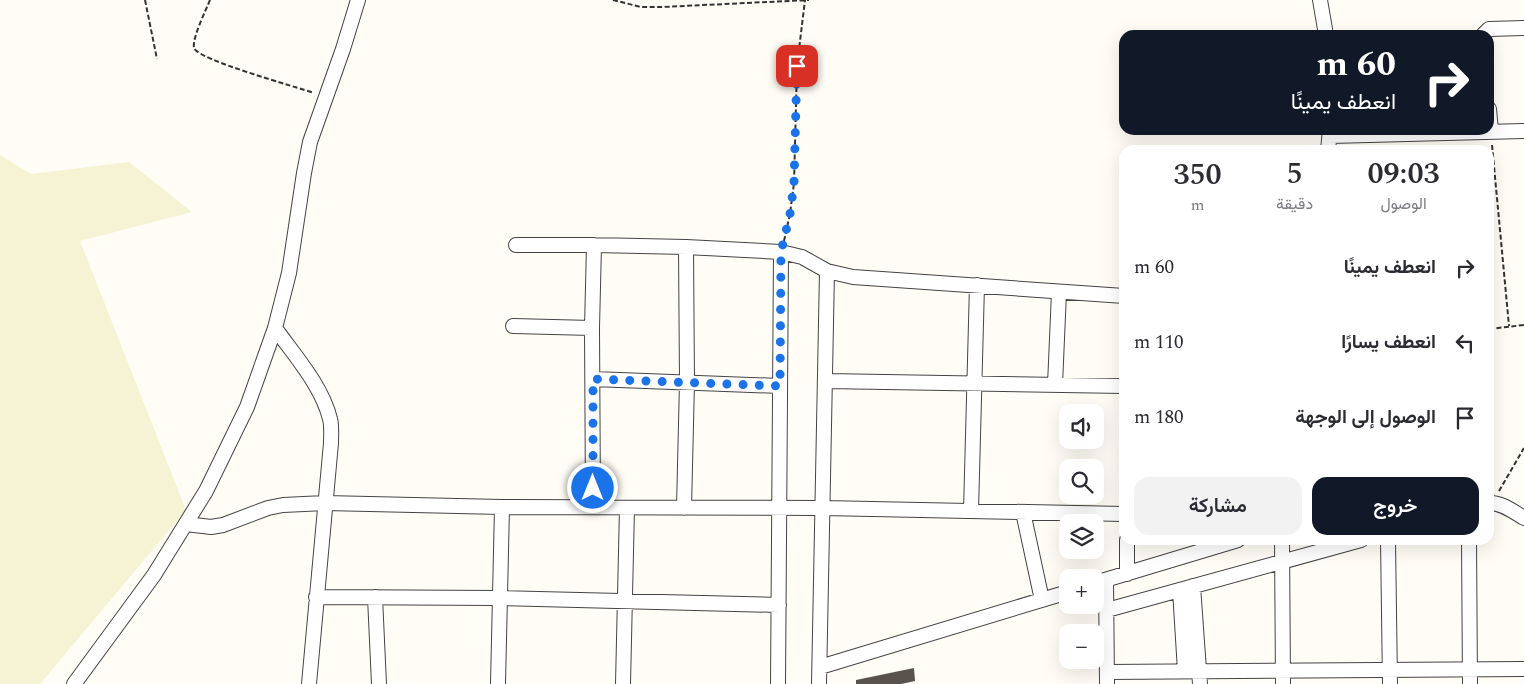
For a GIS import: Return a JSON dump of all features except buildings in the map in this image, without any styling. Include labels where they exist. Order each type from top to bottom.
[{"type":"street","points":[[74,684],[154,576],[206,491],[247,407],[275,328],[289,273],[310,142],[358,0]]},
{"type":"street","points":[[1320,0],[1325,30]]},
{"type":"street","points":[[1489,30],[1524,28]]},
{"type":"street","points":[[1494,132],[1524,131]]},
{"type":"street","points":[[1329,139],[1422,135]]},
{"type":"street","points":[[516,245],[686,247],[781,252],[802,257],[827,271],[852,277],[1119,296]]},
{"type":"street","points":[[593,506],[592,328],[594,245]]},
{"type":"street","points":[[684,508],[687,382],[686,247]]},
{"type":"street","points":[[778,684],[781,252]]},
{"type":"street","points":[[819,684],[827,271]]},
{"type":"street","points":[[971,511],[977,285]]},
{"type":"street","points":[[1055,385],[1059,292]]},
{"type":"street","points":[[513,326],[592,328]]},
{"type":"street","points":[[275,328],[309,375],[322,398],[331,420],[331,443],[309,684]]},
{"type":"street","points":[[593,379],[780,386]]},
{"type":"street","points":[[826,381],[1119,386]]},
{"type":"street","points":[[186,524],[211,527],[223,525],[268,508],[283,505],[325,504],[502,507],[822,508],[1119,514]]},
{"type":"street","points":[[1494,504],[1524,518]]},
{"type":"street","points":[[498,684],[502,507]]},
{"type":"street","points":[[623,684],[627,508]]},
{"type":"street","points":[[1023,512],[1042,600]]},
{"type":"street","points":[[1127,545],[1127,574]]},
{"type":"street","points":[[1104,581],[1222,545]]},
{"type":"street","points":[[1282,545],[1283,677]]},
{"type":"street","points":[[1107,610],[1343,545]]},
{"type":"street","points":[[1388,545],[1390,677]]},
{"type":"street","points":[[1469,545],[1470,684]]},
{"type":"street","points":[[1183,676],[1187,588]]},
{"type":"street","points":[[1187,588],[1200,678]]},
{"type":"street","points":[[820,667],[1059,595]]},
{"type":"street","points":[[316,597],[626,600],[779,605]]},
{"type":"street","points":[[375,597],[380,684]]},
{"type":"street","points":[[1104,598],[1107,610],[1107,678],[1183,676],[1200,678],[1390,677],[1470,670],[1524,669]]},
{"type":"path","points":[[145,0],[157,59]]},
{"type":"path","points":[[210,0],[194,40],[196,52],[222,63],[326,96]]},
{"type":"path","points":[[613,0],[655,7],[809,0]]},
{"type":"path","points":[[781,252],[790,214],[794,183],[797,66],[805,0]]},
{"type":"path","points":[[1494,164],[1509,326]]},
{"type":"path","points":[[1494,329],[1524,325]]},
{"type":"path","points":[[1494,498],[1524,448]]},
{"type":"shaded area","points":[[0,155],[31,174],[129,162],[192,212],[80,241],[186,510],[40,684],[0,684]]},
{"type":"route","points":[[593,488],[593,379],[780,386],[781,252],[790,214],[796,160],[797,66]]}]
